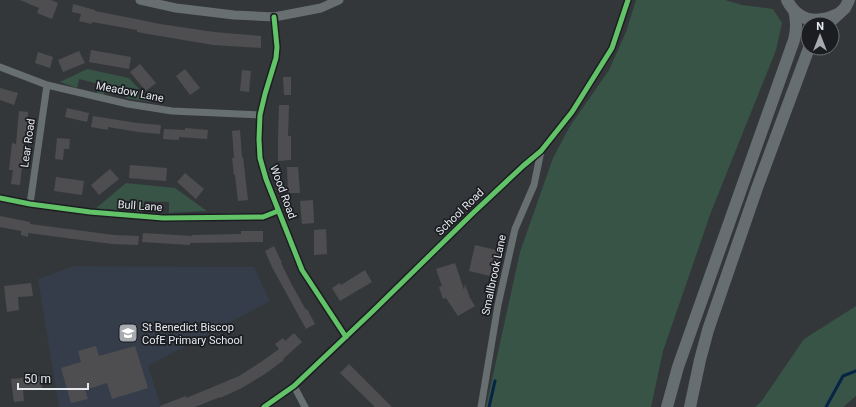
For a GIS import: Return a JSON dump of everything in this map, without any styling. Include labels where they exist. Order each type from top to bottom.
[{"type":"highway","points":[[790,5],[804,18],[822,20],[829,19],[838,14],[845,8],[849,0]]},
{"type":"highway","points":[[667,407],[678,367],[794,40],[797,24],[790,5]]},
{"type":"highway","points":[[690,407],[708,330],[757,188],[806,56]]},
{"type":"street","points":[[140,0],[176,8],[234,15],[274,17],[321,8],[339,0]]},
{"type":"street","name":"School Road","points":[[264,407],[294,386],[490,197],[541,151],[572,112],[612,48],[628,0]]},
{"type":"street","points":[[779,0],[790,5]]},
{"type":"street","name":"Wood Road","points":[[274,17],[277,47],[276,58],[260,115],[260,158],[266,179],[302,270],[346,337]]},
{"type":"street","name":"Meadow Lane","points":[[0,67],[47,85],[128,104],[172,111],[260,115]]},
{"type":"street","name":"Lear Road","points":[[30,204],[47,85]]},
{"type":"street","name":"Smallbrook Lane","points":[[481,407],[498,305],[515,229],[534,185],[541,151]]},
{"type":"street","name":"Bull Lane","points":[[0,198],[30,204],[90,212],[163,218],[263,217],[278,211]]},
{"type":"street","points":[[294,386],[305,407]]},
{"type":"shaded area","name":"St Benedict Biscop CofE Primary School","points":[[74,266],[254,267],[270,301],[148,366],[161,407],[59,407],[38,279]]},
{"type":"green space","points":[[636,0],[725,0],[742,5],[773,9],[782,23],[776,50],[711,212],[663,351],[651,407],[486,407],[520,252],[553,158],[570,126],[609,70],[626,32]]},
{"type":"green space","points":[[87,69],[129,78],[151,102],[125,98],[126,90],[106,86],[104,95],[97,93],[99,84],[79,79],[77,88],[60,82]]},
{"type":"green space","points":[[126,183],[175,188],[207,211],[169,213],[169,202],[144,201],[144,213],[137,211],[137,202],[120,200],[119,210],[95,209]]},
{"type":"green space","points":[[856,306],[856,396],[843,407],[755,407],[761,402],[804,339]]},
{"type":"building","points":[[20,0],[51,0],[58,3],[52,19],[37,13],[39,8]]},
{"type":"building","points":[[73,4],[95,11],[160,24],[214,32],[261,36],[261,48],[213,45],[137,32],[137,30],[79,21],[81,14],[72,12]]},
{"type":"building","points":[[91,50],[131,57],[129,69],[89,62]]},
{"type":"building","points":[[79,51],[85,63],[63,72],[58,60]]},
{"type":"building","points":[[38,52],[53,57],[50,68],[35,63]]},
{"type":"building","points":[[140,64],[156,83],[146,91],[130,72]]},
{"type":"building","points":[[185,69],[200,88],[190,95],[176,76]]},
{"type":"building","points":[[242,70],[251,71],[249,92],[240,91]]},
{"type":"building","points":[[283,77],[291,77],[291,95],[284,95]]},
{"type":"building","points":[[0,88],[18,93],[14,105],[0,100]]},
{"type":"building","points":[[279,105],[289,105],[288,136],[291,136],[291,160],[278,161]]},
{"type":"building","points":[[67,108],[89,113],[87,122],[65,117]]},
{"type":"building","points":[[19,111],[28,112],[20,185],[11,184],[13,170],[9,170],[12,143],[16,144]]},
{"type":"building","points":[[93,116],[161,125],[160,134],[108,127],[108,130],[91,127]]},
{"type":"building","points":[[185,128],[208,130],[207,139],[179,137],[179,140],[163,139],[164,129],[185,130]]},
{"type":"building","points":[[240,130],[248,200],[238,201],[232,158],[234,158],[232,131]]},
{"type":"building","points":[[57,138],[70,139],[69,149],[64,149],[63,160],[55,159]]},
{"type":"building","points":[[130,165],[167,168],[166,181],[129,178]]},
{"type":"building","points":[[287,167],[298,167],[300,193],[288,193]]},
{"type":"building","points":[[110,169],[119,179],[99,195],[91,185]]},
{"type":"building","points":[[185,173],[204,189],[196,199],[177,182]]},
{"type":"building","points":[[56,177],[84,181],[82,195],[54,191]]},
{"type":"building","points":[[313,200],[314,223],[302,224],[300,201]]},
{"type":"building","points":[[0,216],[30,222],[30,224],[114,235],[139,236],[138,245],[112,244],[28,233],[28,237],[21,235],[21,231],[0,227]]},
{"type":"building","points":[[326,229],[327,254],[314,255],[314,230]]},
{"type":"building","points":[[241,231],[263,231],[263,242],[190,243],[190,245],[142,242],[143,233],[192,236],[241,234]]},
{"type":"building","points":[[475,245],[500,251],[494,277],[469,271]]},
{"type":"building","points":[[274,246],[292,285],[315,324],[306,329],[272,267],[265,251]]},
{"type":"building","points":[[455,263],[464,290],[465,284],[470,298],[475,306],[458,316],[446,298],[443,299],[439,287],[442,286],[436,269]]},
{"type":"building","points":[[365,270],[372,282],[340,301],[332,288],[340,283],[341,285]]},
{"type":"building","points":[[31,283],[33,296],[18,297],[19,310],[7,312],[4,286]]},
{"type":"building","points":[[294,333],[302,342],[283,359],[284,360],[265,374],[240,389],[195,407],[160,407],[239,376],[279,349],[275,344],[283,338],[285,341]]},
{"type":"building","points":[[96,346],[99,356],[135,346],[148,388],[112,399],[107,383],[85,390],[88,399],[71,403],[61,368],[81,362],[78,351]]},
{"type":"building","points":[[349,364],[392,407],[375,407],[340,373]]},
{"type":"building","points":[[41,376],[42,388],[23,390],[24,401],[14,402],[11,379]]},
{"type":"waterway","points":[[826,407],[843,376],[856,371]]},
{"type":"waterway","points":[[489,407],[495,381]]},
{"type":"cycle path","points":[[264,407],[294,386],[473,213],[541,151],[572,112],[612,48],[628,0]]},
{"type":"cycle path","points":[[274,17],[277,47],[276,58],[260,115],[260,158],[266,179],[302,270],[346,337]]},
{"type":"cycle path","points":[[0,198],[30,204],[90,212],[163,218],[263,217],[278,211]]},
{"type":"place","name":"St Benedict Biscop CofE Primary School","points":[[128,333]]}]
